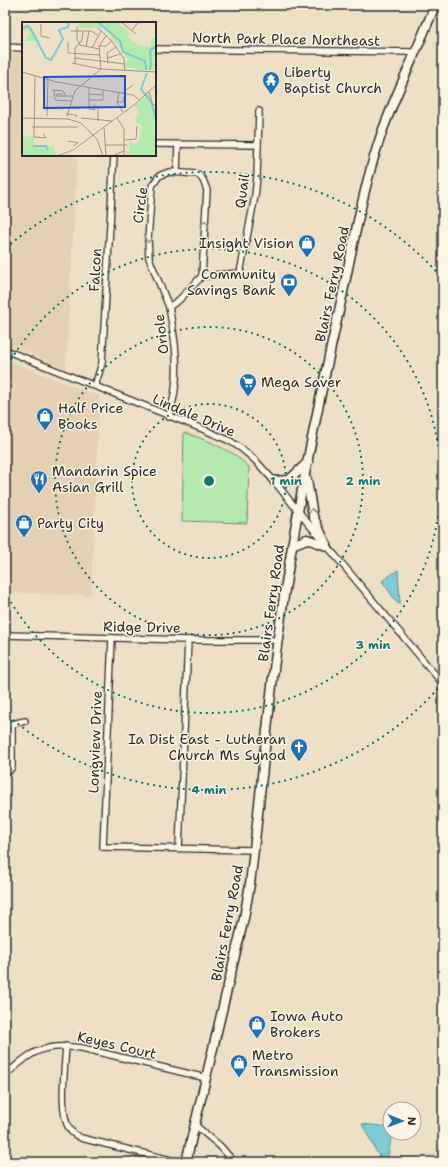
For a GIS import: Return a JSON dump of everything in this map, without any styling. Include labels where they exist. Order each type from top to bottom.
[{"type":"main road","name":"Blairs Ferry Road","points":[[186,1162],[244,918],[254,850],[278,640],[292,545],[326,372],[369,176],[381,135],[436,5]]},
{"type":"main road","points":[[274,481],[288,480],[308,462]]},
{"type":"main road","points":[[306,473],[312,516],[327,546]]},
{"type":"main road","points":[[292,545],[307,539],[327,546]]},
{"type":"street","points":[[5,48],[22,48]]},
{"type":"street","name":"North Park Place Northeast","points":[[156,49],[415,54]]},
{"type":"street","name":"Quail","points":[[202,276],[240,273],[255,196],[259,111]]},
{"type":"street","points":[[156,144],[258,146]]},
{"type":"street","points":[[177,172],[178,145]]},
{"type":"street","name":"Falcon","points":[[95,386],[102,363],[114,156]]},
{"type":"street","name":"Circle","points":[[169,307],[149,258],[148,239],[152,186],[159,176],[169,172],[198,174],[203,180],[206,190],[202,276]]},
{"type":"street","name":"Oriole","points":[[169,417],[175,388],[176,367],[175,338],[169,307],[179,300],[202,276]]},
{"type":"street","name":"Lindale Drive","points":[[5,350],[230,441],[242,449],[255,460],[274,481],[443,684]]},
{"type":"street","name":"Ridge Drive","points":[[5,635],[188,640],[278,640]]},
{"type":"street","name":"Longview Drive","points":[[112,638],[103,847],[178,848]]},
{"type":"street","points":[[188,640],[178,848],[254,850]]},
{"type":"street","points":[[5,724],[26,721]]},
{"type":"street","points":[[5,772],[9,771],[12,767],[12,724]]},
{"type":"street","points":[[66,1046],[63,1108],[70,1131],[81,1138],[179,1162]]},
{"type":"street","name":"Keyes Court","points":[[5,1075],[33,1053],[50,1047],[66,1046],[82,1048],[206,1078]]},
{"type":"street","points":[[195,1125],[220,1146],[234,1162]]},
{"type":"shaded area","points":[[5,53],[22,53],[22,156],[77,156],[66,369],[5,343]]},
{"type":"shaded area","points":[[5,360],[99,396],[91,595],[5,593]]},
{"type":"green space","points":[[184,432],[210,442],[234,454],[249,467],[247,523],[182,521]]},
{"type":"water","points":[[398,570],[400,603],[398,604],[382,581]]},
{"type":"water","points":[[362,1124],[382,1126],[382,1141],[391,1141],[387,1162],[382,1162]]},
{"type":"place","name":"Liberty Baptist Church","points":[[271,95]]},
{"type":"place","name":"Insight Vision","points":[[307,258]]},
{"type":"place","name":"Community Savings Bank","points":[[289,297]]},
{"type":"place","name":"Mega Saver","points":[[248,397]]},
{"type":"place","name":"Half Price Books","points":[[45,431]]},
{"type":"place","name":"Mandarin Spice Asian Grill","points":[[39,494]]},
{"type":"place","name":"Party City","points":[[24,538]]},
{"type":"place","name":"Ia Dist East - Lutheran Church Ms Synod","points":[[299,762]]},
{"type":"place","name":"Iowa Auto Brokers","points":[[257,1039]]},
{"type":"place","name":"Metro Transmission","points":[[239,1078]]}]
